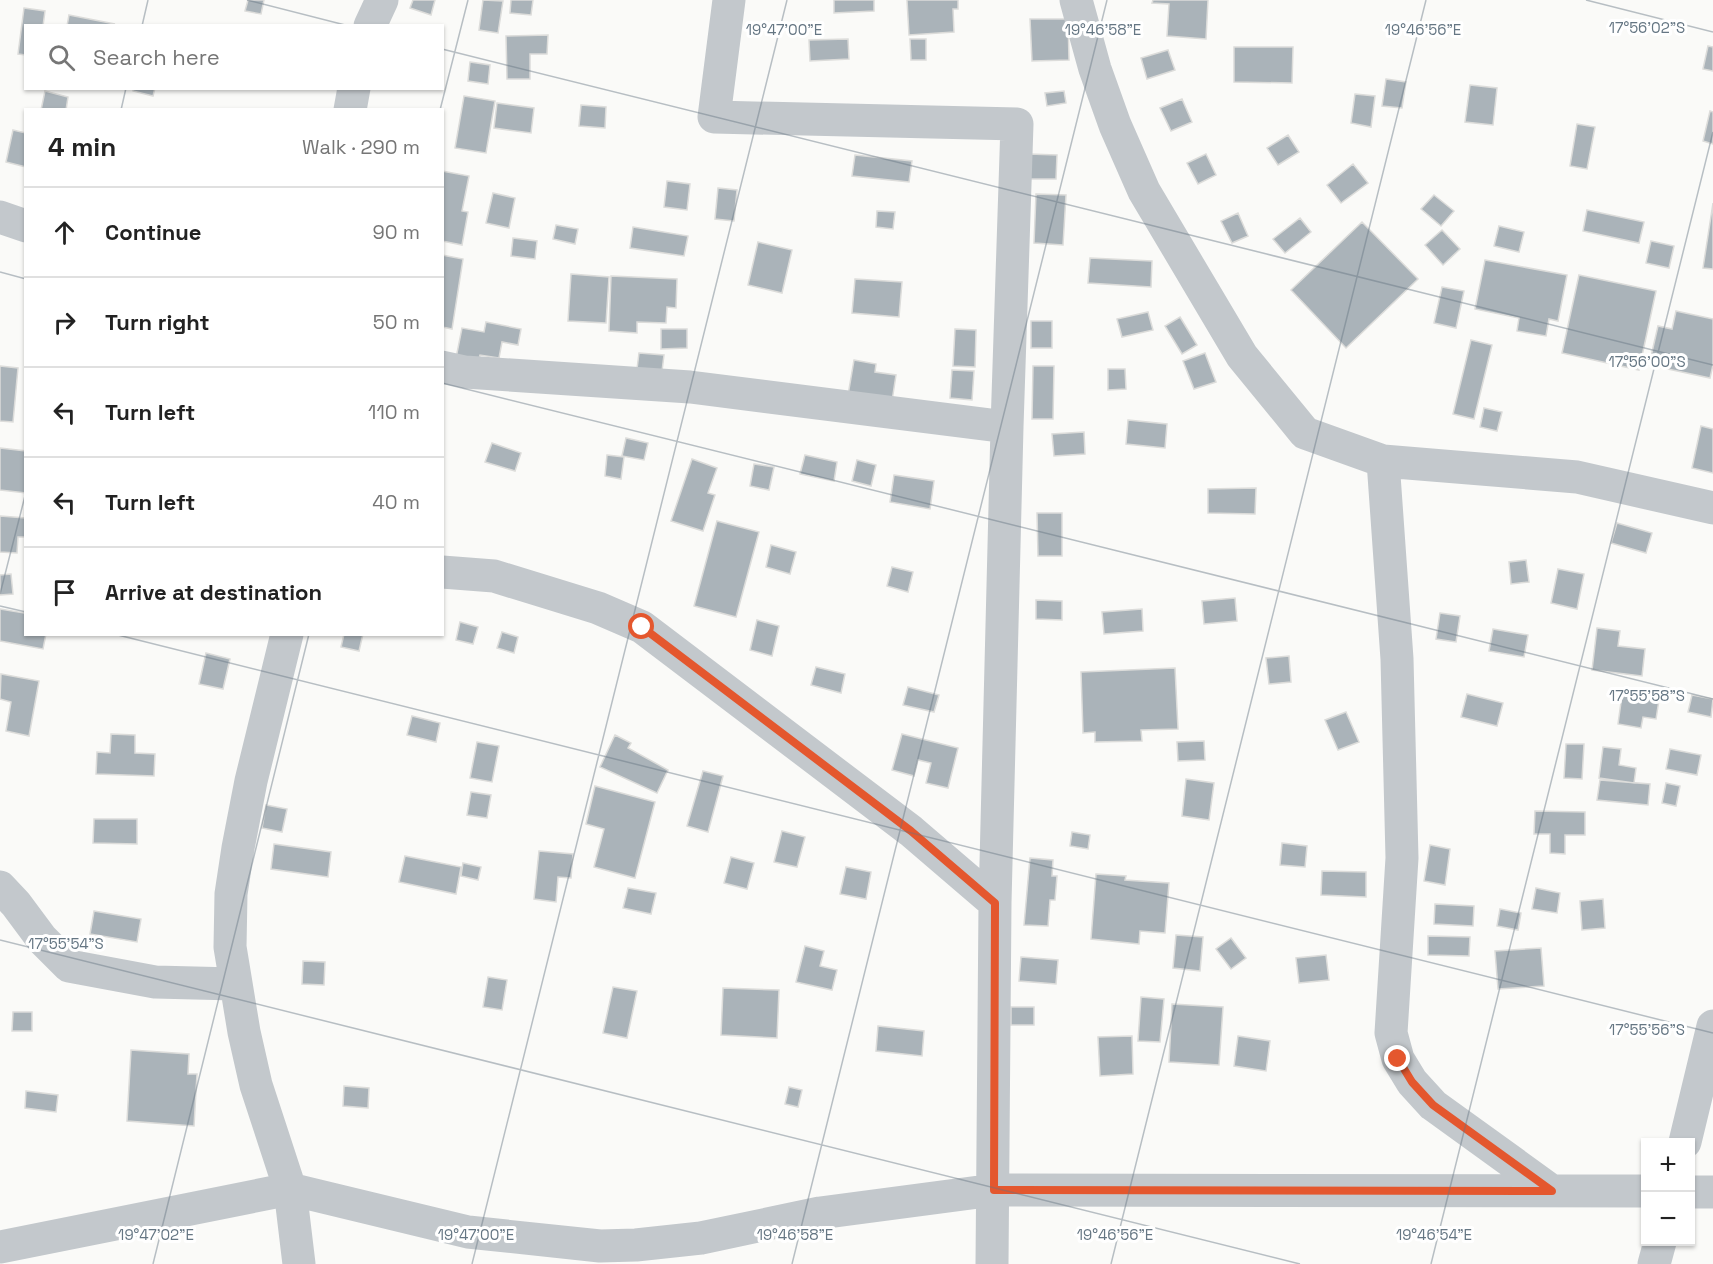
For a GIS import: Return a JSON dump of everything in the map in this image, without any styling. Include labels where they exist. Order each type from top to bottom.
[{"type":"street","points":[[371,24],[382,0]]},
{"type":"street","points":[[729,0],[714,117],[1017,124],[1006,427],[995,903],[992,1264]]},
{"type":"street","points":[[1076,0],[1095,69],[1115,125],[1144,191],[1242,356],[1305,433],[1383,461],[1577,477],[1713,508]]},
{"type":"street","points":[[350,108],[354,90]]},
{"type":"street","points":[[0,217],[24,225]]},
{"type":"street","points":[[444,367],[465,372],[690,387],[1006,427]]},
{"type":"street","points":[[1383,461],[1397,659],[1402,858],[1391,1033],[1398,1059],[1412,1082],[1433,1105],[1552,1191]]},
{"type":"street","points":[[444,572],[494,576],[598,608],[642,627],[911,831],[995,903]]},
{"type":"street","points":[[287,636],[251,781],[238,848],[231,894],[230,947],[235,984],[256,1085],[290,1189],[299,1264]]},
{"type":"street","points":[[0,887],[42,939],[69,966],[155,982],[235,984]]},
{"type":"street","points":[[1686,1138],[1713,1026]]},
{"type":"street","points":[[0,1247],[290,1189],[468,1232],[600,1246],[636,1245],[701,1238],[820,1213],[994,1190],[1641,1191]]},
{"type":"street","points":[[1695,1192],[1713,1192]]},
{"type":"street","points":[[1654,1264],[1659,1246]]},
{"type":"building","points":[[248,0],[264,0],[261,14],[245,11]]},
{"type":"building","points":[[413,0],[435,0],[431,15],[410,8]]},
{"type":"building","points":[[483,0],[503,1],[498,33],[479,30]]},
{"type":"building","points":[[511,0],[533,0],[531,15],[510,13]]},
{"type":"building","points":[[834,0],[874,0],[874,11],[834,13]]},
{"type":"building","points":[[907,0],[958,0],[958,9],[953,9],[954,32],[909,35]]},
{"type":"building","points":[[1153,0],[1208,0],[1206,39],[1167,36],[1169,4],[1152,3]]},
{"type":"building","points":[[24,8],[45,11],[43,24],[24,24],[24,55],[18,54]]},
{"type":"building","points":[[69,15],[115,24],[67,24]]},
{"type":"building","points":[[1030,19],[1068,19],[1069,60],[1032,61]]},
{"type":"building","points":[[548,35],[547,54],[530,54],[530,79],[507,79],[506,36]]},
{"type":"building","points":[[848,39],[849,59],[810,61],[809,40]]},
{"type":"building","points":[[910,39],[926,39],[926,60],[911,60]]},
{"type":"building","points":[[1708,46],[1713,47],[1713,71],[1703,69]]},
{"type":"building","points":[[1234,47],[1293,47],[1292,83],[1234,82]]},
{"type":"building","points":[[1168,50],[1175,70],[1147,79],[1141,58]]},
{"type":"building","points":[[470,62],[490,65],[488,84],[468,81]]},
{"type":"building","points":[[1386,79],[1406,82],[1402,108],[1382,106]]},
{"type":"building","points":[[1470,85],[1497,88],[1493,125],[1465,122]]},
{"type":"building","points":[[133,90],[154,90],[153,96]]},
{"type":"building","points":[[45,91],[68,97],[66,108],[41,108]]},
{"type":"building","points":[[1064,91],[1066,103],[1047,106],[1045,93]]},
{"type":"building","points":[[1355,94],[1375,96],[1371,127],[1351,123]]},
{"type":"building","points":[[464,96],[495,101],[486,153],[455,148]]},
{"type":"building","points":[[1182,99],[1192,122],[1171,131],[1160,108]]},
{"type":"building","points":[[497,103],[534,108],[531,133],[494,128]]},
{"type":"building","points":[[581,105],[606,107],[605,128],[579,126]]},
{"type":"building","points":[[1710,111],[1713,112],[1713,144],[1703,141]]},
{"type":"building","points":[[1577,124],[1595,127],[1587,169],[1570,166]]},
{"type":"building","points":[[13,130],[24,133],[24,166],[6,162]]},
{"type":"building","points":[[1288,135],[1299,152],[1278,165],[1267,148]]},
{"type":"building","points":[[1029,154],[1057,155],[1056,179],[1029,179]]},
{"type":"building","points":[[1206,154],[1216,175],[1198,184],[1187,163]]},
{"type":"building","points":[[855,155],[912,161],[909,182],[852,176]]},
{"type":"building","points":[[1353,164],[1368,183],[1341,203],[1327,185]]},
{"type":"building","points":[[444,171],[469,176],[462,211],[468,212],[462,245],[444,241]]},
{"type":"building","points":[[667,181],[690,184],[687,210],[664,207]]},
{"type":"building","points":[[718,188],[737,190],[734,221],[715,219]]},
{"type":"building","points":[[493,193],[515,198],[509,228],[486,223]]},
{"type":"building","points":[[1036,194],[1066,195],[1063,245],[1034,243]]},
{"type":"building","points":[[1434,195],[1454,211],[1441,226],[1421,209]]},
{"type":"building","points":[[1713,203],[1713,269],[1703,268]]},
{"type":"building","points":[[1587,210],[1644,222],[1639,243],[1583,231]]},
{"type":"building","points":[[877,211],[895,212],[893,229],[876,227]]},
{"type":"building","points":[[1238,213],[1248,236],[1232,243],[1221,221]]},
{"type":"building","points":[[1300,218],[1311,232],[1285,253],[1273,239]]},
{"type":"building","points":[[1362,222],[1418,279],[1346,348],[1291,290]]},
{"type":"building","points":[[556,225],[578,229],[575,244],[553,239]]},
{"type":"building","points":[[1499,226],[1524,232],[1519,252],[1494,246]]},
{"type":"building","points":[[633,227],[688,236],[684,256],[630,248]]},
{"type":"building","points":[[1442,230],[1460,249],[1443,265],[1425,245]]},
{"type":"building","points":[[513,238],[537,241],[535,259],[511,256]]},
{"type":"building","points":[[1651,241],[1674,246],[1669,268],[1646,263]]},
{"type":"building","points":[[758,242],[792,250],[782,293],[748,285]]},
{"type":"building","points":[[444,255],[463,259],[452,329],[444,327]]},
{"type":"building","points":[[1090,258],[1152,261],[1151,287],[1088,283]]},
{"type":"building","points":[[1485,260],[1567,275],[1558,321],[1549,319],[1546,336],[1517,331],[1519,318],[1475,309]]},
{"type":"building","points":[[571,274],[609,277],[606,323],[568,321]]},
{"type":"building","points":[[1579,275],[1656,291],[1639,370],[1562,353]]},
{"type":"building","points":[[611,276],[677,279],[676,308],[667,307],[666,323],[637,322],[637,333],[609,331]]},
{"type":"building","points":[[855,279],[902,282],[899,317],[852,313]]},
{"type":"building","points":[[1442,287],[1464,291],[1456,328],[1434,323]]},
{"type":"building","points":[[1676,311],[1713,319],[1713,365],[1710,378],[1649,365],[1658,326],[1672,329]]},
{"type":"building","points":[[1148,312],[1153,330],[1122,337],[1117,319]]},
{"type":"building","points":[[1180,317],[1197,345],[1182,354],[1165,326]]},
{"type":"building","points":[[1031,321],[1052,321],[1052,348],[1031,348]]},
{"type":"building","points":[[486,322],[521,329],[518,345],[502,342],[499,358],[480,355],[477,367],[455,363],[462,328],[484,332]]},
{"type":"building","points":[[661,329],[687,329],[687,348],[661,349]]},
{"type":"building","points":[[955,329],[976,330],[975,367],[953,366]]},
{"type":"building","points":[[1471,340],[1492,345],[1474,419],[1453,414]]},
{"type":"building","points":[[639,353],[664,355],[661,379],[636,377]]},
{"type":"building","points":[[1205,353],[1216,382],[1194,389],[1183,361]]},
{"type":"building","points":[[854,360],[876,364],[875,372],[896,375],[892,401],[848,395]]},
{"type":"building","points":[[0,366],[18,368],[13,422],[0,421]]},
{"type":"building","points":[[1033,366],[1054,366],[1053,419],[1032,419]]},
{"type":"building","points":[[1108,369],[1125,369],[1126,389],[1108,390]]},
{"type":"building","points":[[952,370],[974,371],[972,400],[950,398]]},
{"type":"building","points":[[1484,408],[1502,412],[1497,431],[1480,427]]},
{"type":"building","points":[[1128,420],[1167,424],[1165,448],[1126,444]]},
{"type":"building","points":[[1701,426],[1713,429],[1713,473],[1692,468]]},
{"type":"building","points":[[1084,432],[1085,454],[1054,456],[1052,434]]},
{"type":"building","points":[[626,438],[648,443],[644,460],[622,456]]},
{"type":"building","points":[[492,443],[521,453],[515,471],[485,462]]},
{"type":"building","points":[[0,448],[24,451],[24,493],[0,490]]},
{"type":"building","points":[[607,455],[624,457],[621,479],[605,476]]},
{"type":"building","points":[[805,455],[837,462],[834,481],[800,474]]},
{"type":"building","points":[[692,459],[717,468],[708,493],[715,495],[703,531],[671,521]]},
{"type":"building","points":[[857,460],[876,465],[871,486],[852,481]]},
{"type":"building","points":[[754,464],[774,467],[769,490],[750,486]]},
{"type":"building","points":[[894,475],[934,481],[930,509],[890,502]]},
{"type":"building","points":[[1256,488],[1255,514],[1208,513],[1208,489]]},
{"type":"building","points":[[1037,513],[1062,513],[1062,556],[1038,556]]},
{"type":"building","points":[[0,516],[24,518],[24,537],[18,537],[17,553],[0,552]]},
{"type":"building","points":[[717,521],[759,532],[736,617],[694,606]]},
{"type":"building","points":[[1617,523],[1652,533],[1646,553],[1611,543]]},
{"type":"building","points":[[771,545],[796,552],[790,574],[766,567]]},
{"type":"building","points":[[1526,560],[1529,582],[1511,584],[1509,562]]},
{"type":"building","points":[[892,567],[913,572],[908,592],[887,586]]},
{"type":"building","points":[[1558,569],[1584,574],[1577,609],[1551,603]]},
{"type":"building","points":[[11,574],[13,594],[0,595],[0,575]]},
{"type":"building","points":[[1235,598],[1237,621],[1204,624],[1202,601]]},
{"type":"building","points":[[1036,600],[1062,601],[1062,620],[1036,619]]},
{"type":"building","points":[[0,609],[24,613],[24,636],[46,636],[43,649],[0,641]]},
{"type":"building","points":[[1142,609],[1143,631],[1104,634],[1102,612]]},
{"type":"building","points":[[1440,613],[1460,616],[1456,642],[1436,639]]},
{"type":"building","points":[[757,620],[779,626],[772,656],[750,650]]},
{"type":"building","points":[[460,622],[478,627],[473,644],[456,640]]},
{"type":"building","points":[[1597,628],[1620,631],[1618,646],[1645,649],[1642,676],[1592,670]]},
{"type":"building","points":[[1493,629],[1528,635],[1524,657],[1489,651]]},
{"type":"building","points":[[502,632],[518,637],[514,653],[497,648]]},
{"type":"building","points":[[344,636],[363,636],[359,651],[341,647]]},
{"type":"building","points":[[206,653],[230,659],[223,689],[199,684]]},
{"type":"building","points":[[1289,656],[1291,682],[1269,684],[1266,658]]},
{"type":"building","points":[[816,667],[845,674],[841,693],[811,685]]},
{"type":"building","points":[[1175,668],[1178,729],[1141,730],[1142,741],[1095,742],[1095,732],[1083,733],[1081,672]]},
{"type":"building","points":[[1,674],[39,681],[29,736],[6,731],[11,702],[0,699]]},
{"type":"building","points":[[908,687],[939,695],[934,712],[903,705]]},
{"type":"building","points":[[1467,694],[1503,703],[1497,726],[1461,717]]},
{"type":"building","points":[[1622,695],[1659,700],[1656,719],[1643,717],[1641,728],[1618,724]]},
{"type":"building","points":[[1692,695],[1713,699],[1711,717],[1688,712]]},
{"type":"building","points":[[1346,712],[1359,742],[1338,750],[1325,720]]},
{"type":"building","points":[[412,716],[440,723],[436,742],[407,735]]},
{"type":"building","points":[[111,734],[135,735],[135,753],[155,754],[154,776],[96,774],[97,752],[110,753]]},
{"type":"building","points":[[902,734],[958,748],[948,788],[926,783],[931,763],[918,760],[914,776],[892,770]]},
{"type":"building","points":[[615,735],[631,743],[628,748],[668,770],[657,793],[600,767]]},
{"type":"building","points":[[1204,741],[1205,760],[1178,761],[1177,742]]},
{"type":"building","points":[[477,742],[499,746],[492,782],[470,778]]},
{"type":"building","points":[[1566,744],[1584,744],[1582,779],[1564,778]]},
{"type":"building","points":[[1603,747],[1621,749],[1619,765],[1636,768],[1634,783],[1599,778]]},
{"type":"building","points":[[1670,749],[1701,755],[1697,775],[1666,769]]},
{"type":"building","points":[[703,771],[723,776],[708,832],[687,826]]},
{"type":"building","points":[[1186,779],[1214,783],[1209,820],[1182,816]]},
{"type":"building","points":[[1600,780],[1650,784],[1648,805],[1597,800]]},
{"type":"building","points":[[1666,783],[1680,786],[1676,806],[1662,803]]},
{"type":"building","points":[[595,786],[655,802],[635,878],[594,867],[604,829],[586,824]]},
{"type":"building","points":[[471,792],[491,795],[487,818],[467,815]]},
{"type":"building","points":[[266,805],[287,809],[282,832],[262,828]]},
{"type":"building","points":[[1535,811],[1585,812],[1585,835],[1565,835],[1565,854],[1550,853],[1550,834],[1534,834]]},
{"type":"building","points":[[94,819],[137,819],[137,844],[93,843]]},
{"type":"building","points":[[782,831],[805,837],[797,867],[774,862]]},
{"type":"building","points":[[1072,832],[1090,835],[1088,849],[1070,846]]},
{"type":"building","points":[[1282,843],[1307,846],[1305,867],[1280,865]]},
{"type":"building","points":[[274,844],[331,852],[328,877],[271,869]]},
{"type":"building","points":[[1430,845],[1450,849],[1445,885],[1424,881]]},
{"type":"building","points":[[539,851],[573,854],[571,878],[558,877],[556,902],[534,899]]},
{"type":"building","points":[[405,856],[461,867],[456,894],[399,882]]},
{"type":"building","points":[[731,857],[754,863],[747,889],[724,883]]},
{"type":"building","points":[[1030,858],[1053,860],[1052,876],[1057,876],[1055,900],[1050,900],[1048,926],[1024,925]]},
{"type":"building","points":[[463,863],[481,867],[478,880],[461,876]]},
{"type":"building","points":[[846,867],[871,872],[866,899],[840,894]]},
{"type":"building","points":[[1322,871],[1366,872],[1366,897],[1321,895]]},
{"type":"building","points":[[1096,874],[1126,876],[1125,880],[1169,883],[1165,933],[1140,931],[1139,944],[1091,939]]},
{"type":"building","points":[[628,888],[656,893],[651,914],[623,908]]},
{"type":"building","points":[[1536,888],[1560,893],[1557,913],[1532,909]]},
{"type":"building","points":[[1603,899],[1605,928],[1582,930],[1580,901]]},
{"type":"building","points":[[1435,904],[1474,906],[1473,926],[1434,924]]},
{"type":"building","points":[[1500,909],[1521,913],[1518,930],[1497,926]]},
{"type":"building","points":[[94,911],[141,919],[137,942],[90,934]]},
{"type":"building","points":[[1176,935],[1203,937],[1200,971],[1173,968]]},
{"type":"building","points":[[1428,936],[1470,937],[1469,956],[1428,955]]},
{"type":"building","points":[[1231,938],[1246,958],[1231,969],[1216,949]]},
{"type":"building","points":[[805,946],[824,951],[820,966],[837,970],[832,990],[796,982]]},
{"type":"building","points":[[1541,948],[1544,986],[1498,989],[1495,951]]},
{"type":"building","points":[[1326,955],[1329,980],[1299,983],[1296,958]]},
{"type":"building","points":[[1021,957],[1058,960],[1056,984],[1019,981]]},
{"type":"building","points":[[303,961],[325,962],[324,985],[302,984]]},
{"type":"building","points":[[488,977],[507,980],[502,1010],[483,1007]]},
{"type":"building","points":[[613,987],[637,991],[627,1038],[603,1033]]},
{"type":"building","points":[[723,988],[779,990],[777,1038],[721,1035]]},
{"type":"building","points":[[1141,997],[1164,999],[1160,1042],[1138,1041]]},
{"type":"building","points":[[1172,1004],[1223,1007],[1219,1065],[1169,1062]]},
{"type":"building","points":[[1011,1007],[1034,1007],[1034,1025],[1011,1025]]},
{"type":"building","points":[[13,1012],[32,1012],[32,1031],[12,1031]]},
{"type":"building","points":[[878,1026],[924,1031],[922,1056],[876,1051]]},
{"type":"building","points":[[1132,1036],[1133,1074],[1100,1076],[1098,1037]]},
{"type":"building","points":[[1238,1036],[1270,1041],[1266,1071],[1234,1066]]},
{"type":"building","points":[[131,1050],[189,1054],[188,1074],[197,1074],[194,1126],[127,1121]]},
{"type":"building","points":[[344,1086],[369,1088],[368,1108],[343,1106]]},
{"type":"building","points":[[789,1087],[802,1090],[798,1107],[785,1104]]},
{"type":"building","points":[[26,1091],[58,1095],[56,1112],[25,1108]]},
{"type":"route","points":[[642,627],[911,831],[995,903],[994,1190],[1552,1191],[1433,1105],[1412,1082],[1398,1059]]}]
